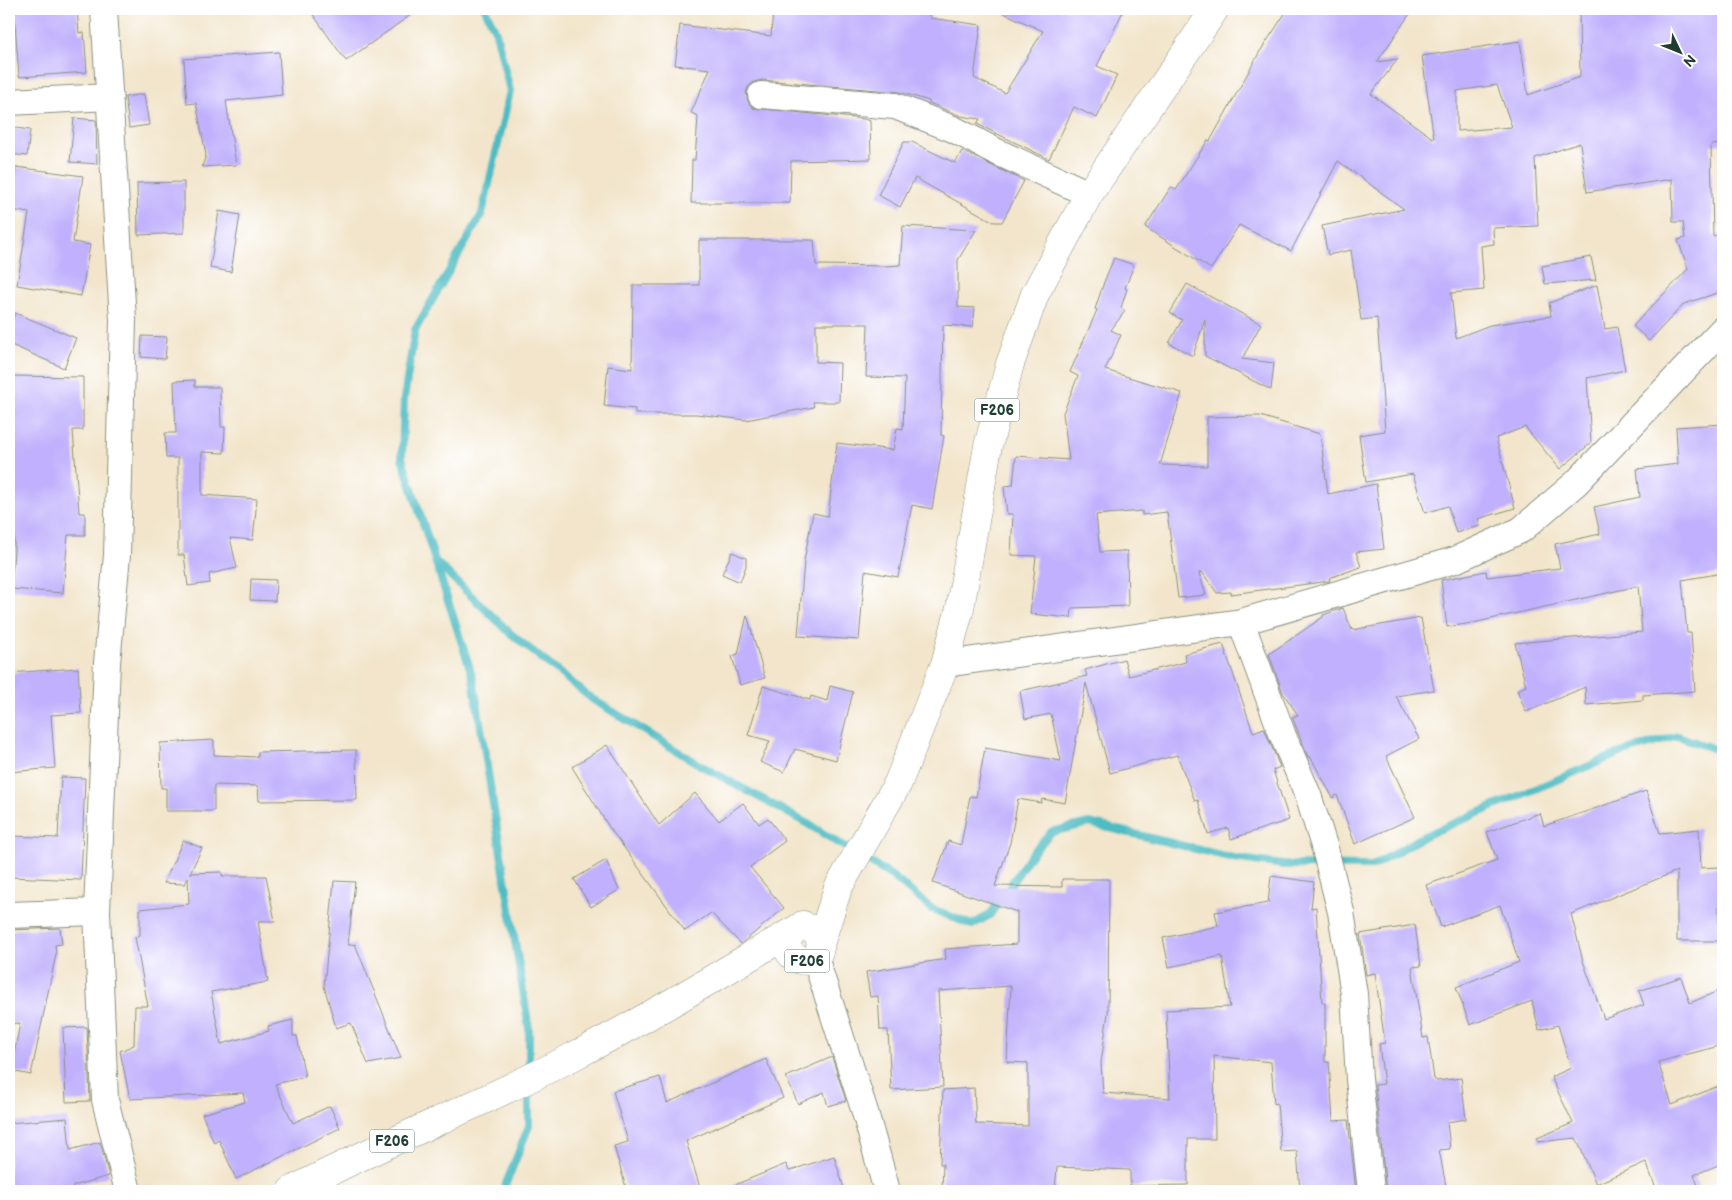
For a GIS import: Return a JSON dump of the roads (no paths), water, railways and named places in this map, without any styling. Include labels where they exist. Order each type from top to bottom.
[{"type":"main road","name":"F206","points":[[291,1191],[357,1157],[494,1096],[574,1056],[734,966],[806,943],[898,783],[945,664],[960,608],[988,446],[1010,364],[1035,294],[1089,194],[1215,9]]},
{"type":"street","points":[[104,9],[123,320],[117,555],[107,663],[97,912],[105,1100],[128,1191]]},
{"type":"street","points":[[761,95],[895,106],[953,129],[995,151],[1089,194]]},
{"type":"street","points":[[9,102],[110,97]]},
{"type":"street","points":[[945,664],[1242,622],[1455,560],[1521,530],[1576,483],[1723,329]]},
{"type":"street","points":[[1242,622],[1283,736],[1308,795],[1325,849],[1341,912],[1354,994],[1359,1079],[1371,1191]]},
{"type":"street","points":[[9,915],[97,912]]},
{"type":"street","points":[[806,943],[862,1103],[887,1191]]},
{"type":"waterway","points":[[485,9],[496,32],[510,91],[482,214],[415,330],[404,398],[402,458],[473,678],[529,1029],[529,1073]]},
{"type":"waterway","points":[[435,561],[510,633],[592,699],[702,766],[808,824],[892,876],[932,909],[972,925],[990,915],[1030,856],[1051,832],[1089,823],[1233,858],[1283,865],[1373,866],[1424,836],[1620,753],[1678,736],[1723,752]]},
{"type":"waterway","points":[[503,1191],[529,1126],[529,1084]]}]
